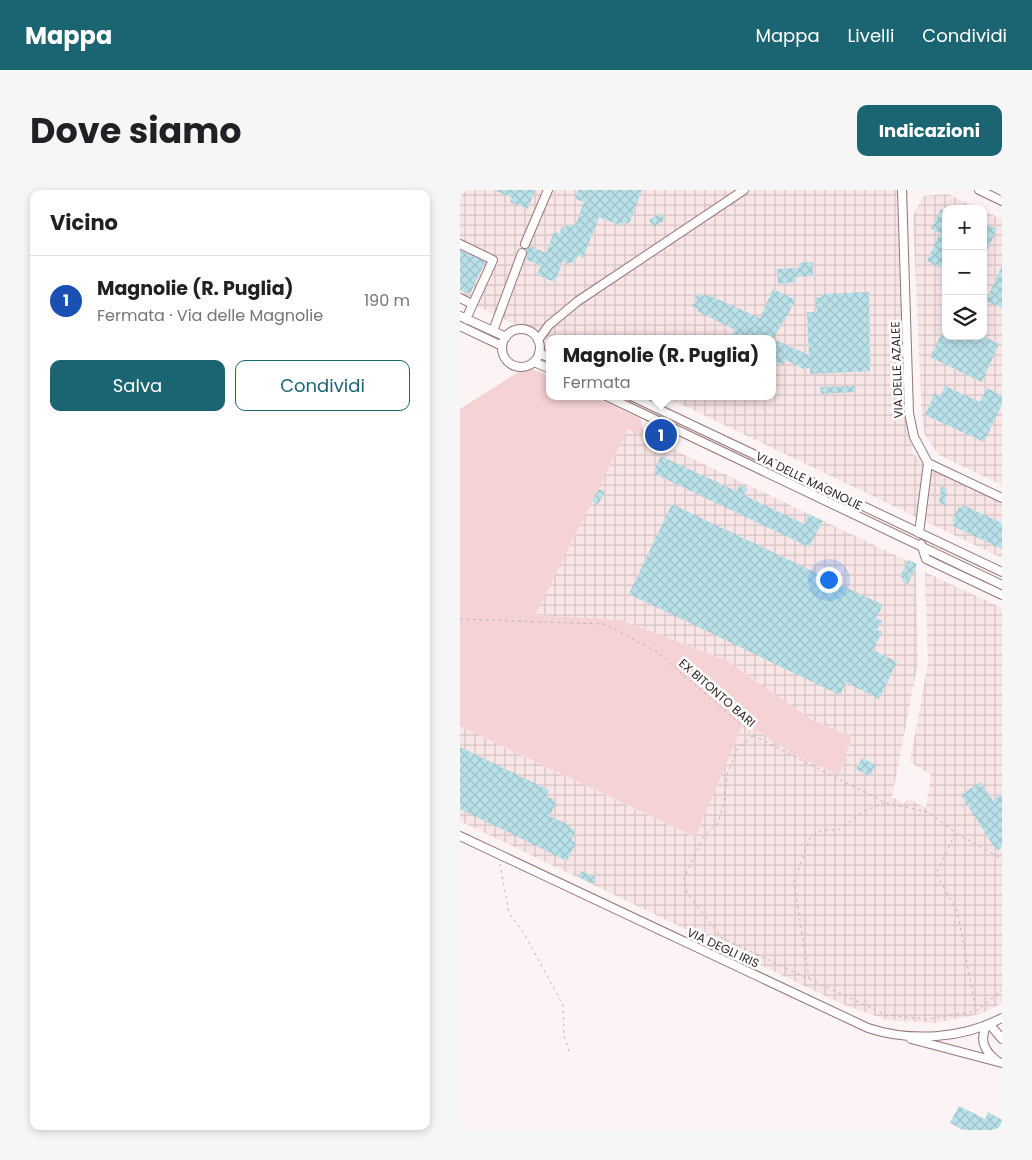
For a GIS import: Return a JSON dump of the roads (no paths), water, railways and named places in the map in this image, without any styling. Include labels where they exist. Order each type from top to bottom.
[{"type":"street","points":[[526,244],[548,190]]},
{"type":"street","points":[[538,340],[549,325],[578,301],[744,190]]},
{"type":"street","name":"VIA DELLE AZALEE","points":[[902,190],[910,419],[917,444],[928,463]]},
{"type":"street","points":[[979,190],[1002,201]]},
{"type":"street","points":[[460,244],[493,260],[472,304],[463,317],[506,336]]},
{"type":"street","points":[[493,331],[522,253]]},
{"type":"street","points":[[460,298],[472,304]]},
{"type":"street","points":[[528,330],[538,340],[539,353],[534,362],[525,367],[514,366],[505,359],[502,346],[506,336],[516,330],[528,330],[549,325]]},
{"type":"street","points":[[462,329],[502,346]]},
{"type":"street","points":[[539,353],[546,356]]},
{"type":"street","points":[[534,362],[546,367]]},
{"type":"street","name":"VIA DELLE MAGNOLIE","points":[[614,400],[1002,586]]},
{"type":"street","name":"VIA DELLE MAGNOLIE","points":[[639,400],[1002,572]]},
{"type":"street","points":[[1002,498],[928,463],[920,546],[926,559],[1002,595]]},
{"type":"street","name":"VIA DEGLI IRIS","points":[[460,836],[842,1017],[889,1034],[941,1036],[958,1034],[1002,1018]]},
{"type":"street","points":[[1001,1063],[987,1052],[984,1045],[982,1036],[987,1025],[991,1026],[1002,1039]]},
{"type":"street","points":[[889,1034],[1001,1063]]},
{"type":"place","name":"Magnolie (R. Puglia)","points":[[661,435]]}]
